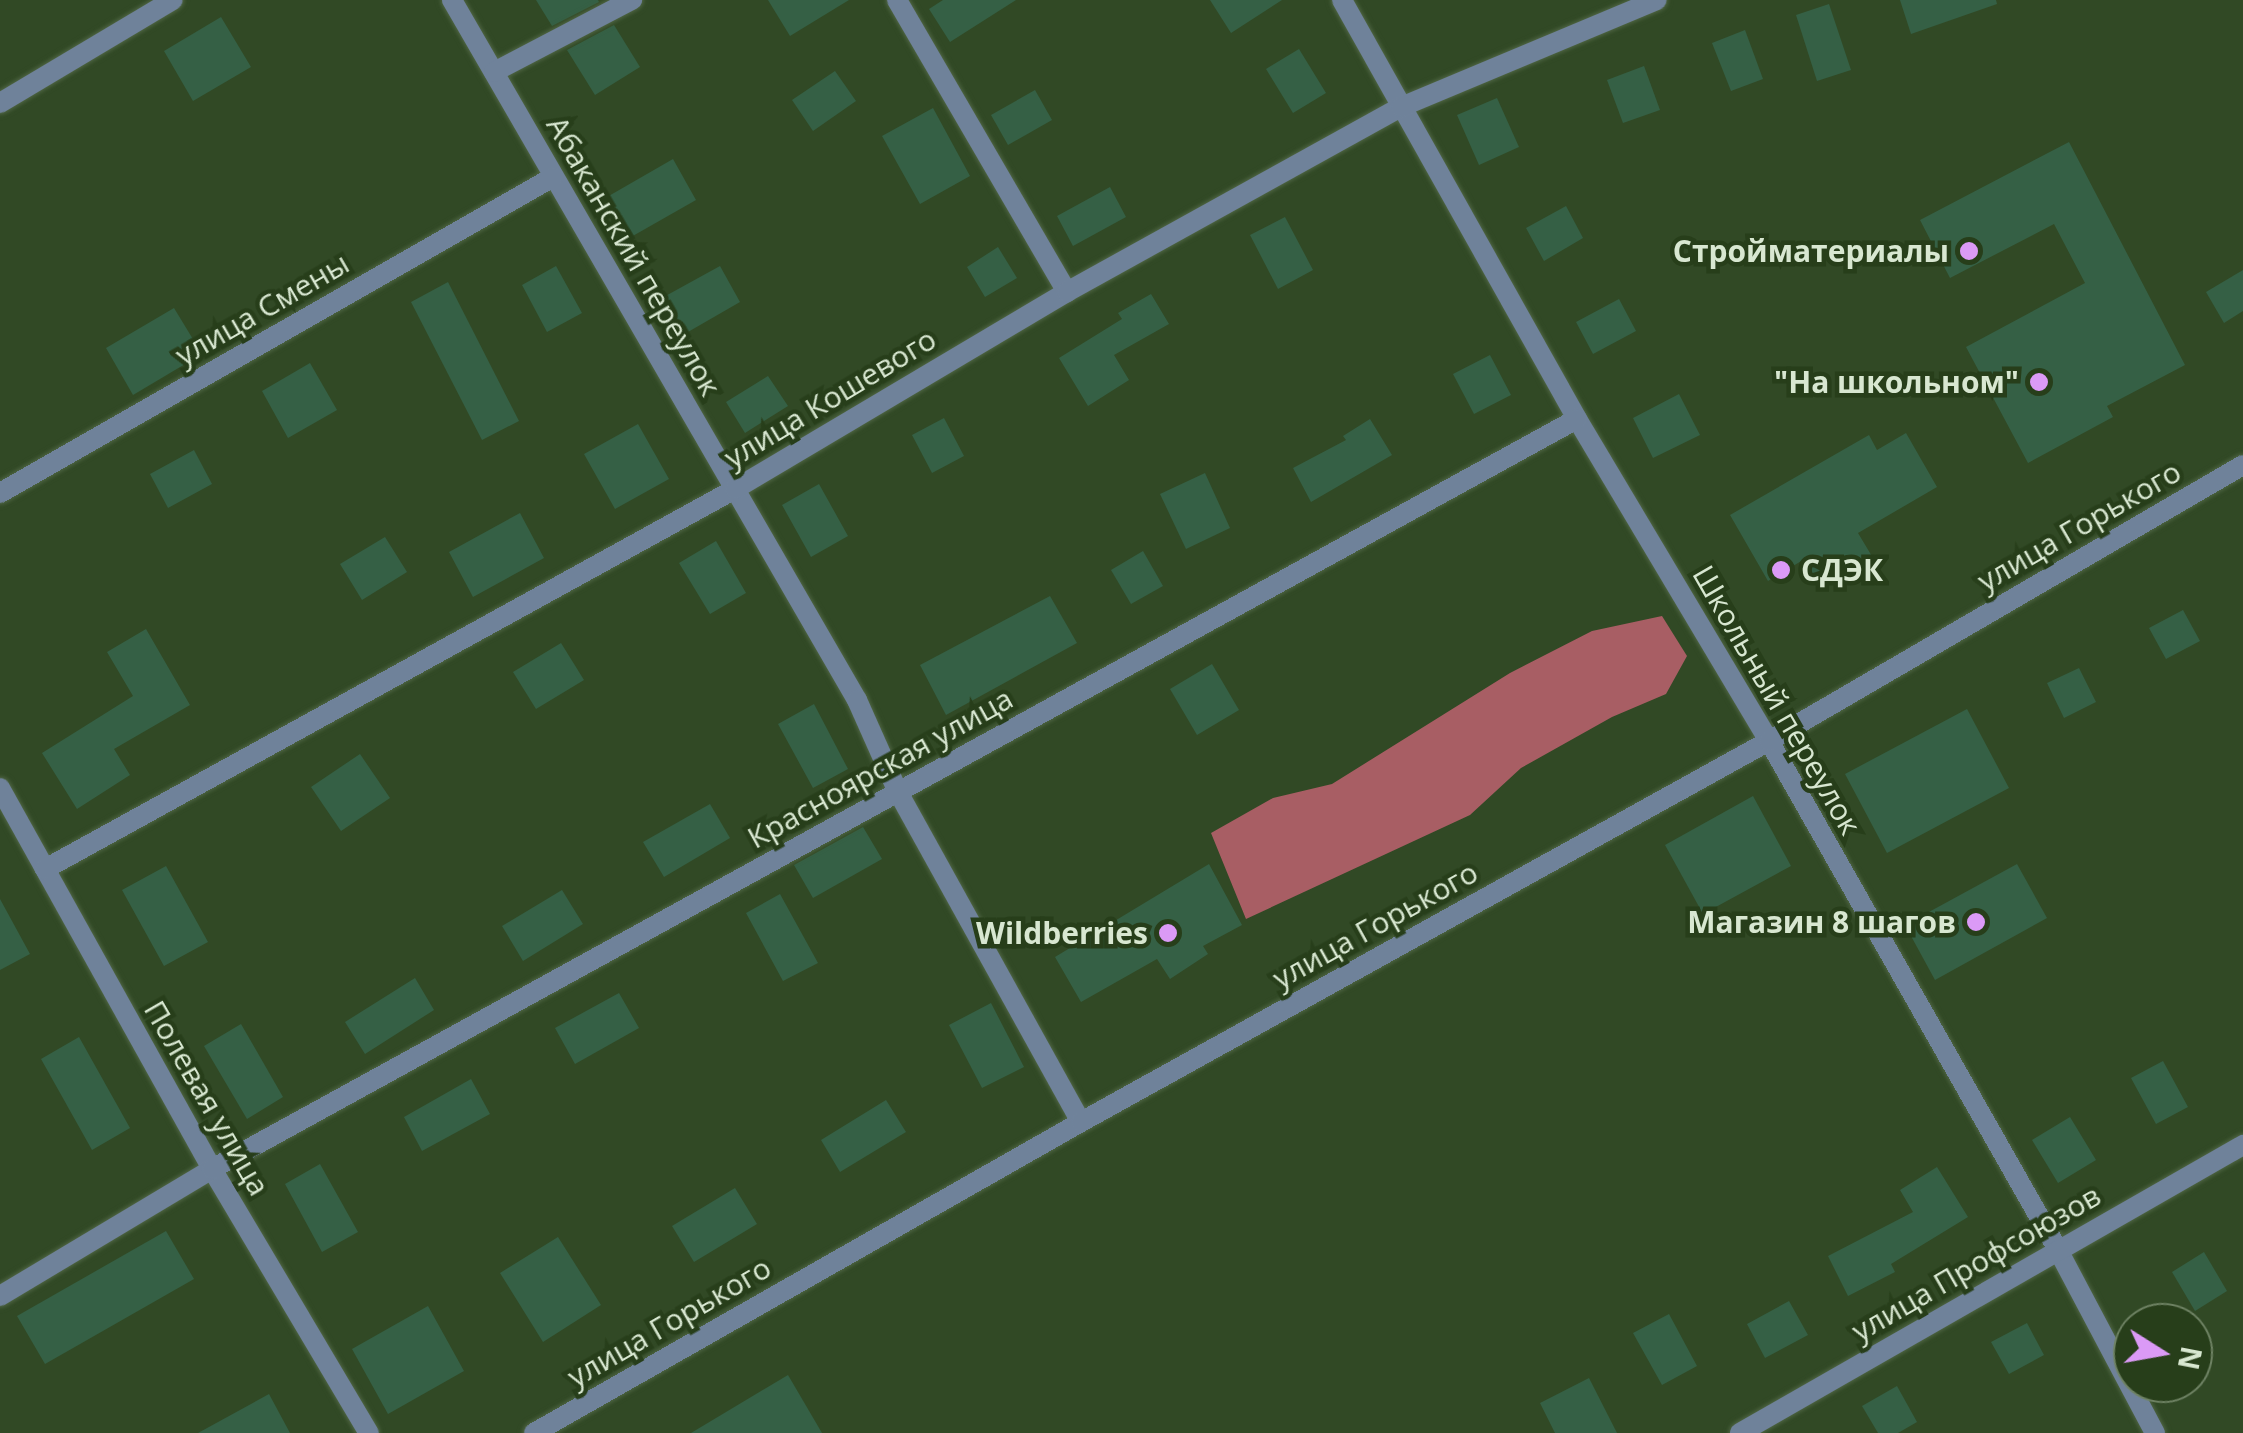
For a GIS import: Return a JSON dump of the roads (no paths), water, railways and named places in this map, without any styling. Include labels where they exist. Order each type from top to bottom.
[{"type":"street","points":[[0,104],[172,0]]},
{"type":"street","name":"Абаканский переулок","points":[[452,0],[857,700],[898,792],[1080,1122]]},
{"type":"street","points":[[494,72],[632,0]]},
{"type":"street","points":[[897,0],[1067,292]]},
{"type":"street","name":"Школьный переулок","points":[[1342,0],[1577,420],[1769,741],[2058,1250],[2155,1433]]},
{"type":"street","name":"улица Кошевого","points":[[44,869],[735,489],[1067,292],[1402,106],[1657,0]]},
{"type":"street","name":"улица Смены","points":[[0,493],[553,176]]},
{"type":"street","name":"Красноярская улица","points":[[0,1296],[212,1169],[1577,420]]},
{"type":"street","name":"улица Горького","points":[[534,1433],[1080,1122],[1769,741],[2243,465]]},
{"type":"street","name":"Полевая улица","points":[[0,788],[212,1169],[370,1433]]},
{"type":"street","name":"улица Профсоюзов","points":[[1740,1433],[2243,1145]]},
{"type":"place","name":"Стройматериалы","points":[[1969,251]]},
{"type":"place","name":"\"На школьном\"","points":[[2039,382]]},
{"type":"place","name":"СДЭК","points":[[1781,570]]},
{"type":"place","name":"Магазин 8 шагов","points":[[1976,922]]},
{"type":"place","name":"Wildberries","points":[[1168,933]]}]
